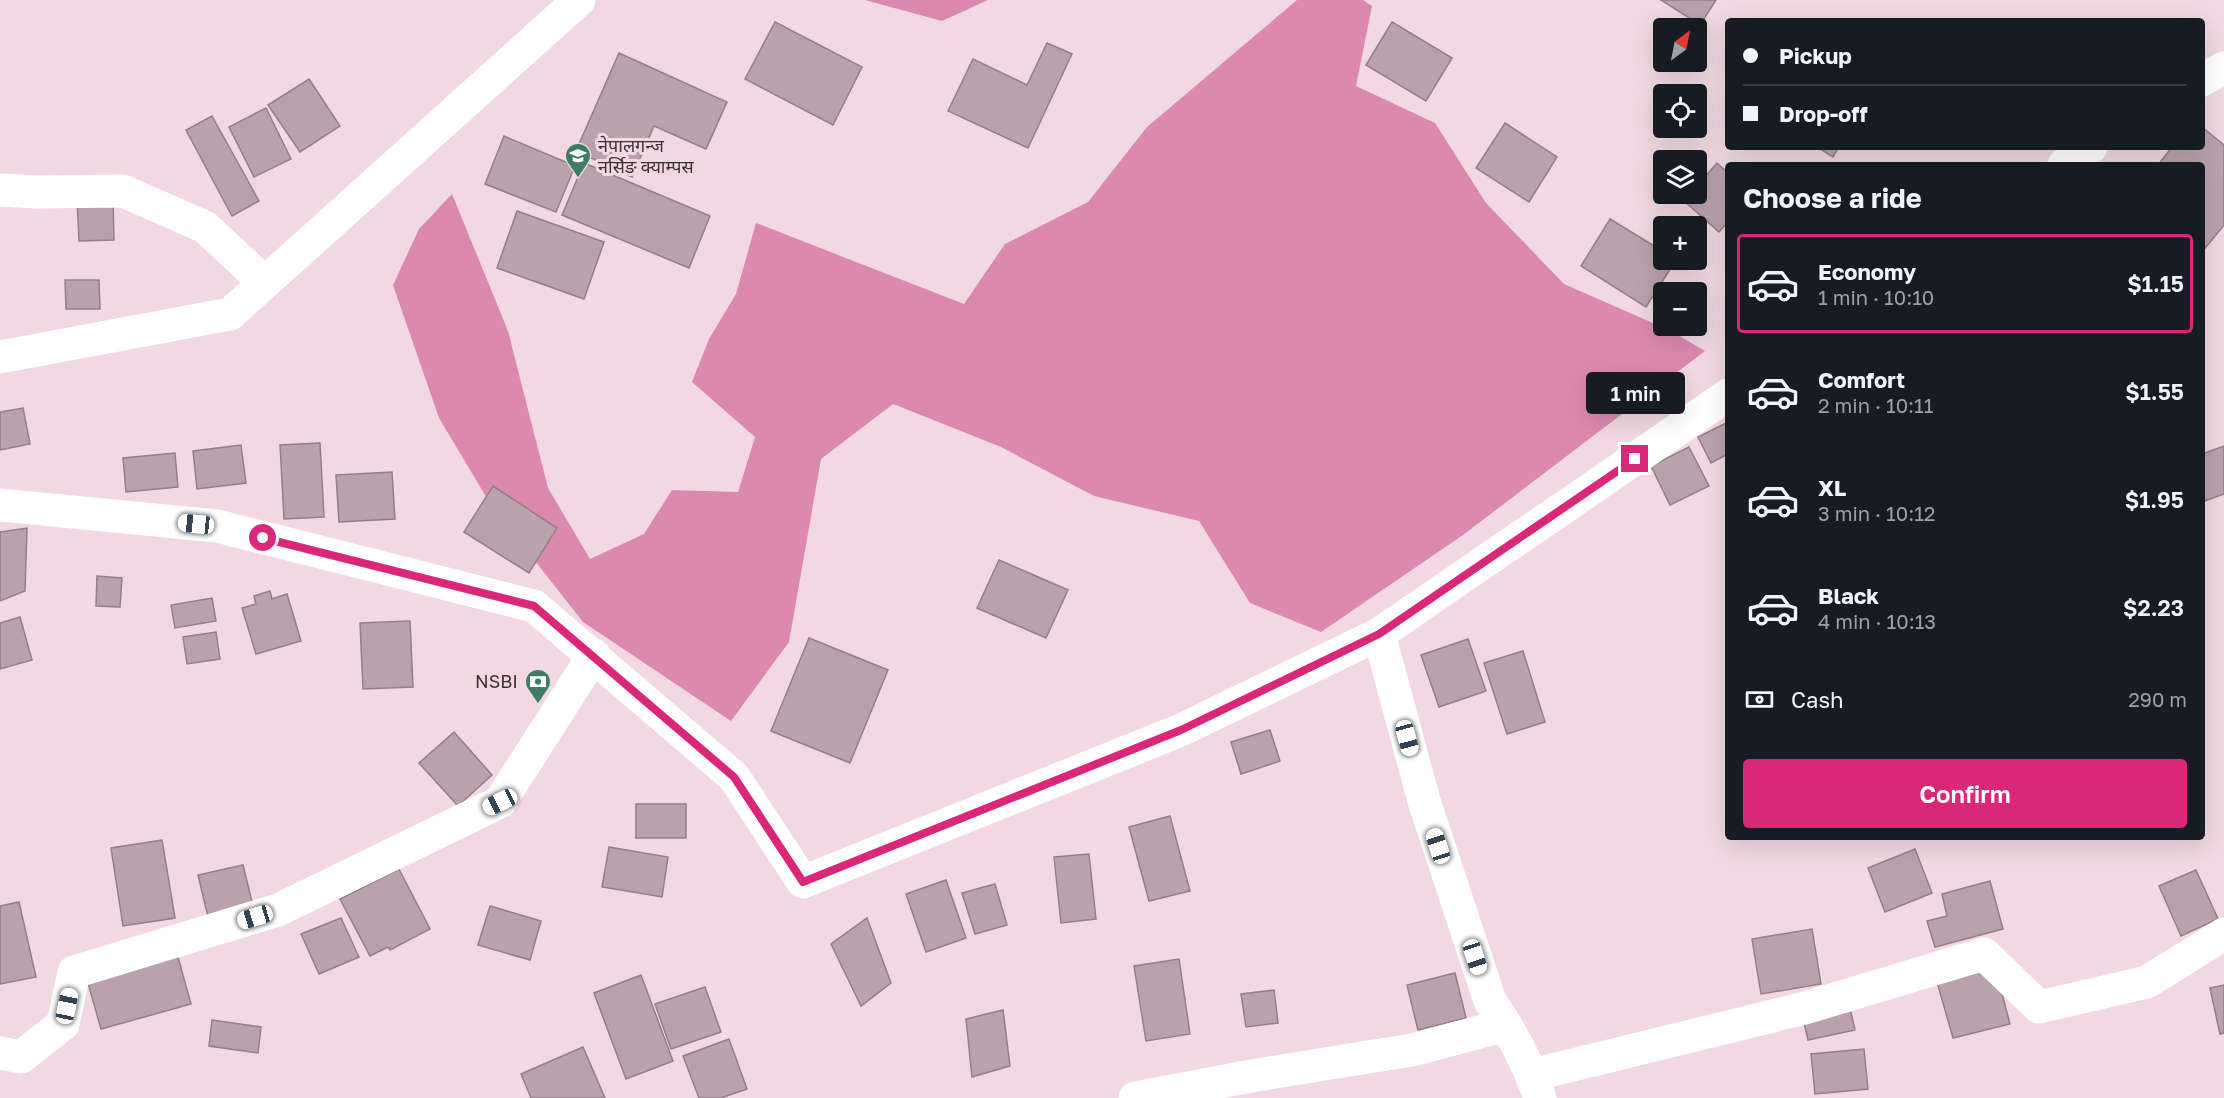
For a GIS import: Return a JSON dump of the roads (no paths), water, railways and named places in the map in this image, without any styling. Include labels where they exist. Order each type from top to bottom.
[{"type":"street","points":[[0,357],[230,314],[579,0]]},
{"type":"street","points":[[2205,78],[2224,68]]},
{"type":"street","points":[[2068,162],[2086,150]]},
{"type":"street","points":[[0,189],[36,192],[123,190],[205,227],[264,282]]},
{"type":"street","points":[[0,505],[217,526],[534,606],[734,777],[803,882],[1181,730],[1379,634],[1725,397]]},
{"type":"street","points":[[1379,634],[1424,801],[1490,1001],[1506,1025],[1536,1087],[1984,954],[2039,1007],[2147,982],[2224,934]]},
{"type":"street","points":[[0,1053],[21,1057],[63,1024],[74,972],[278,910],[500,802],[594,655]]},
{"type":"street","points":[[1135,1098],[1257,1075],[1412,1050],[1506,1025]]},
{"type":"place","name":"नेपालगन्ज नर्सिङ क्याम्पस","points":[[578,179]]},
{"type":"place","name":"NSBI","points":[[538,705]]}]
